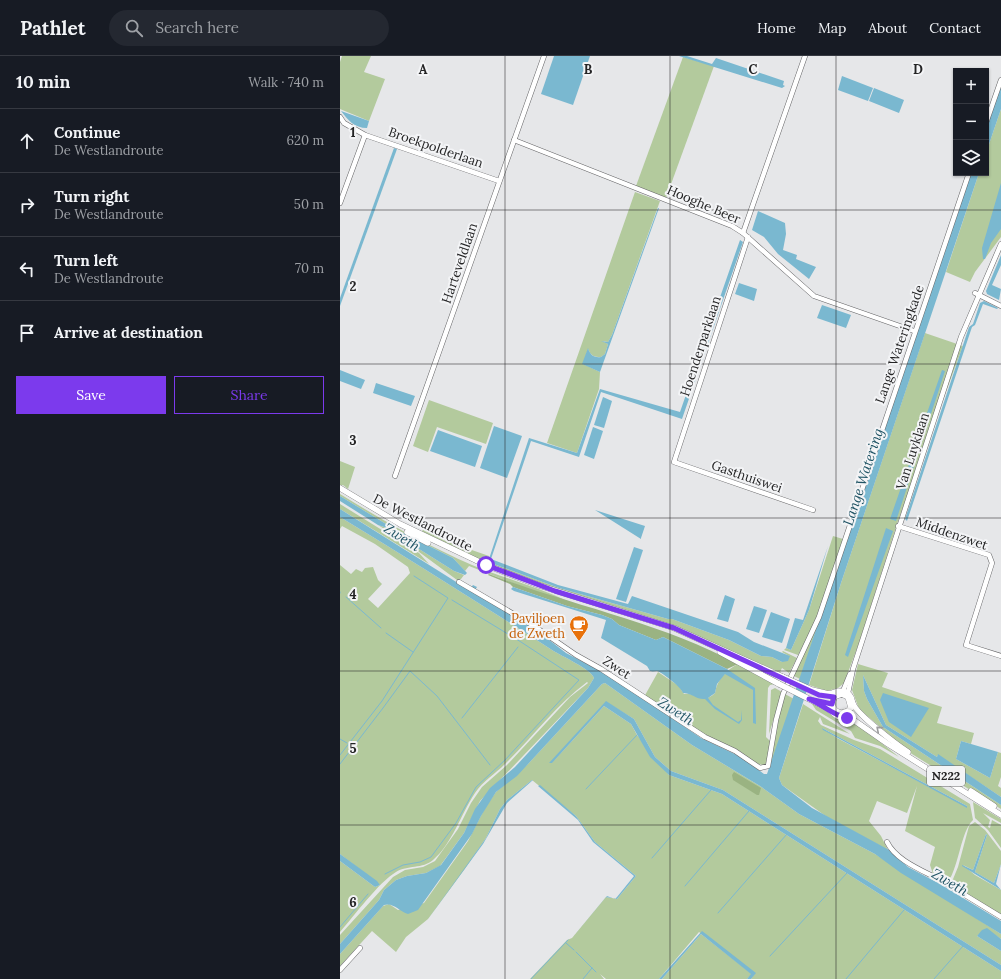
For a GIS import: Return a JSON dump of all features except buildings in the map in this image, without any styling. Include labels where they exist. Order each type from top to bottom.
[{"type":"main road","name":"De Westlandroute","points":[[340,488],[400,524],[486,565],[544,587],[674,628],[812,690],[833,695]]},
{"type":"main road","name":"De Westlandroute","points":[[340,492],[398,527],[460,558],[538,589],[684,636],[733,658],[779,684],[824,706],[837,716],[850,719],[868,729]]},
{"type":"main road","points":[[832,704],[833,695],[844,693]]},
{"type":"main road","name":"N222","points":[[844,693],[848,697],[852,706],[906,750],[1001,810]]},
{"type":"main road","name":"De Westlandroute","points":[[809,699],[832,704]]},
{"type":"main road","name":"N222","points":[[832,704],[838,712],[846,712]]},
{"type":"main road","points":[[846,712],[852,706]]},
{"type":"main road","name":"De Westlandroute","points":[[846,712],[853,715],[868,729],[888,744],[1001,815]]},
{"type":"street","name":"Harteveldlaan","points":[[395,476],[544,56]]},
{"type":"street","points":[[743,233],[805,56]]},
{"type":"street","points":[[989,114],[1001,80]]},
{"type":"street","name":"Broekpolderlaan","points":[[340,117],[344,123],[365,135],[499,181]]},
{"type":"street","points":[[340,203],[365,135]]},
{"type":"street","name":"Hooghe Beer","points":[[514,140],[732,226],[748,237],[814,296],[914,330]]},
{"type":"street","name":"Lange Wateringkade","points":[[764,769],[769,762],[776,720],[783,694],[819,617],[914,330],[968,176]]},
{"type":"street","name":"Hoenderparklaan","points":[[674,462],[748,237]]},
{"type":"street","name":"Van Luyklaan","points":[[844,693],[961,337],[977,293],[1001,244]]},
{"type":"street","points":[[977,293],[1001,306]]},
{"type":"street","name":"Gasthuiswei","points":[[674,462],[814,510]]},
{"type":"street","name":"Middenzwet","points":[[898,526],[989,555],[992,563],[966,645],[1001,656]]},
{"type":"street","name":"Zwet","points":[[459,582],[534,626],[576,655],[605,671],[704,737],[735,751],[760,768],[764,769]]},
{"type":"street","points":[[887,842],[889,847],[908,863],[935,877],[1001,917]]},
{"type":"street","points":[[340,970],[360,948]]},
{"type":"green space","points":[[342,56],[371,56],[364,72],[385,79],[369,121],[340,109],[340,62]]},
{"type":"green space","points":[[683,57],[714,66],[666,198],[636,186]]},
{"type":"green space","points":[[1001,109],[1001,237],[975,272],[970,282],[946,272],[978,176],[989,176],[989,144]]},
{"type":"green space","points":[[635,192],[660,201],[612,335],[608,342],[602,341],[608,344],[605,354],[601,357],[595,356],[590,353],[588,349],[583,364],[600,372],[599,389],[577,453],[547,443]]},
{"type":"green space","points":[[925,333],[963,346],[898,521],[859,643],[844,683],[838,688],[827,691],[809,685],[841,583]]},
{"type":"green space","points":[[429,400],[493,423],[486,444],[437,427],[428,452],[413,446]]},
{"type":"green space","points":[[340,461],[355,467],[348,489],[343,485],[340,486]]},
{"type":"green space","points":[[340,494],[404,532],[438,549],[484,570],[546,592],[569,602],[528,589],[469,566],[465,571],[453,558],[391,527],[340,496]]},
{"type":"green space","points":[[340,504],[419,553],[429,564],[340,509]]},
{"type":"green space","points":[[340,517],[552,650],[582,667],[592,674],[594,678],[588,688],[480,801],[464,833],[440,866],[426,873],[407,876],[396,880],[384,890],[379,900],[340,944],[340,935],[393,877],[405,870],[423,867],[435,861],[445,848],[429,863],[405,868],[389,877],[382,883],[340,932],[340,861],[375,887],[380,885],[340,854],[340,565],[351,574],[356,569],[362,572],[365,568],[373,567],[378,580],[382,584],[368,599],[378,608],[410,573],[408,567],[375,544],[342,526],[340,529]],"holes":[[[587,682],[588,683],[570,697],[507,765],[482,787],[471,803],[458,829],[447,845],[470,801],[485,781],[501,768],[565,701]]]},
{"type":"green space","points":[[378,525],[384,527],[454,571],[464,575],[461,579],[457,580],[411,546]]},
{"type":"green space","points":[[424,527],[445,535],[443,540],[489,556],[488,562],[559,588],[672,619],[729,640],[761,656],[772,657],[782,662],[789,656],[782,652],[783,651],[797,658],[789,673],[782,668],[780,672],[676,627],[531,581],[482,562],[421,534]]},
{"type":"green space","points":[[833,536],[843,539],[818,617],[798,655],[784,650],[786,648],[791,650],[809,610]]},
{"type":"green space","points":[[489,574],[678,637],[708,649],[738,664],[727,669],[663,637],[656,640],[619,625],[612,619],[602,615],[567,606],[513,587],[510,584],[488,575]]},
{"type":"green space","points":[[819,622],[800,679],[792,675]]},
{"type":"green space","points":[[738,664],[775,684],[770,685],[768,688],[766,737],[770,741],[767,763],[763,765],[755,763],[741,752],[707,737],[644,697],[658,672],[679,686],[684,694],[707,698],[715,693],[716,688],[723,676]]},
{"type":"green space","points":[[858,664],[888,673],[882,687],[942,707],[937,723],[974,733],[971,744],[961,741],[956,759],[990,778],[998,752],[1001,753],[1001,777],[998,786],[1001,788],[1001,797],[938,755],[937,757],[886,725],[863,675],[864,691],[867,699],[883,727],[1001,805],[1001,809],[912,754],[859,709],[852,690]]},
{"type":"green space","points":[[605,683],[692,745],[760,786],[799,814],[875,854],[1001,934],[1001,939],[986,929],[977,936],[1001,951],[1001,965],[723,790],[671,771],[655,757],[634,719],[606,702],[551,764],[604,706],[631,724],[637,735],[669,775],[722,794],[1001,971],[1001,979],[751,979],[755,973],[699,932],[659,979],[606,979],[600,974],[604,979],[530,979],[567,940],[572,938],[606,897],[617,899],[636,876],[595,842],[576,816],[532,780],[507,800],[500,809],[486,838],[464,870],[428,919],[406,937],[396,952],[372,931],[340,966],[340,954],[383,906],[389,904],[398,910],[424,903],[468,841],[486,806],[496,792],[528,764],[602,684]]},
{"type":"green space","points":[[775,688],[782,692],[769,734],[771,690]]},
{"type":"green space","points":[[785,694],[794,699],[769,773],[773,739]]},
{"type":"green space","points":[[813,703],[856,723],[899,757],[880,746],[855,738],[851,731],[816,710],[812,704]]},
{"type":"green space","points":[[803,704],[850,734],[823,724],[820,717],[818,721],[821,725],[854,740],[880,749],[970,804],[973,820],[966,832],[955,867],[948,882],[933,874],[930,865],[935,847],[905,831],[917,786],[907,813],[877,801],[869,821],[881,836],[888,850],[827,817],[782,785],[779,778]],"holes":[[[822,728],[967,806],[837,738]]]},
{"type":"green space","points":[[734,772],[761,788],[759,795],[733,780],[732,775]]},
{"type":"green space","points":[[973,802],[1001,819],[1001,823],[983,813],[990,820],[988,827],[990,828],[992,820],[1001,825],[1001,848],[988,830],[975,818]]},
{"type":"green space","points":[[975,822],[985,830],[1001,851],[1001,864],[994,883],[975,872],[987,835],[986,834],[973,870],[963,865],[975,875],[1001,890],[1001,916],[951,884],[958,867],[969,826]]},
{"type":"green space","points":[[701,934],[752,974],[747,979],[662,979]]},
{"type":"water","points":[[554,56],[590,56],[573,105],[541,94]]},
{"type":"water","points":[[679,56],[687,56],[712,64],[716,58],[784,81],[783,85],[785,86],[782,88]]},
{"type":"water","points":[[842,76],[873,88],[868,101],[838,90]]},
{"type":"water","points":[[1001,84],[1001,109],[989,144],[989,119]]},
{"type":"water","points":[[874,88],[904,100],[899,113],[869,101]]},
{"type":"water","points":[[341,111],[369,121],[367,128],[358,127]]},
{"type":"water","points":[[394,148],[397,149],[340,306],[340,298]]},
{"type":"water","points":[[970,176],[978,176],[841,583],[779,778],[782,785],[812,808],[891,851],[908,867],[940,884],[1001,921],[1001,934],[901,873],[875,854],[799,814],[760,786],[692,745],[605,683],[602,684],[517,776],[496,792],[472,834],[418,910],[408,914],[393,906],[387,904],[384,905],[340,954],[340,944],[379,900],[384,890],[396,880],[407,876],[426,873],[441,865],[464,833],[475,809],[490,788],[515,767],[588,688],[594,678],[592,674],[582,667],[552,650],[340,517],[340,509],[469,590],[473,585],[477,587],[474,592],[535,629],[566,653],[612,677],[701,738],[743,758],[764,774],[767,774]]},
{"type":"water","points":[[1001,183],[1001,229],[991,243],[985,259],[983,259],[982,248]]},
{"type":"water","points":[[658,208],[600,372],[582,364],[588,348],[594,356],[601,357],[605,354],[608,344],[601,341],[608,342],[612,335]]},
{"type":"water","points":[[758,211],[785,223],[786,234],[783,250],[797,255],[796,259],[816,267],[809,279],[778,254],[764,237],[752,230]]},
{"type":"water","points":[[740,240],[743,242],[682,419],[601,392],[579,457],[531,441],[491,559],[558,585],[628,604],[632,596],[738,632],[754,642],[790,656],[788,661],[782,662],[772,657],[761,656],[729,640],[672,619],[559,588],[488,562],[529,438],[577,453],[600,389],[680,412]]},
{"type":"water","points":[[1001,255],[1001,265],[992,285],[1001,289],[999,300],[987,294],[986,291]]},
{"type":"water","points":[[739,283],[757,289],[754,301],[735,294]]},
{"type":"water","points":[[984,301],[998,308],[997,309],[983,304],[975,325],[972,327],[907,521],[905,519],[969,327],[973,324],[980,303]]},
{"type":"water","points":[[822,305],[851,315],[846,328],[817,318]]},
{"type":"water","points":[[340,370],[365,380],[361,389],[340,381]]},
{"type":"water","points":[[942,370],[945,371],[896,521],[890,519]]},
{"type":"water","points":[[376,383],[415,396],[411,406],[373,393]]},
{"type":"water","points":[[603,397],[612,401],[604,428],[594,425]]},
{"type":"water","points":[[494,426],[522,436],[507,478],[480,468]]},
{"type":"water","points":[[593,427],[603,431],[594,459],[584,455]]},
{"type":"water","points":[[438,430],[482,446],[475,467],[430,451]]},
{"type":"water","name":"Zweth","points":[[340,496],[391,527],[453,558],[467,573],[465,575],[454,571],[384,527],[378,525],[340,501]]},
{"type":"water","points":[[595,510],[645,526],[641,539]]},
{"type":"water","points":[[886,528],[893,531],[848,657],[845,655]]},
{"type":"water","points":[[828,546],[809,610],[791,650],[786,648],[795,618],[803,620]]},
{"type":"water","points":[[634,547],[643,550],[626,602],[616,599]]},
{"type":"water","points":[[513,587],[567,606],[602,615],[612,619],[619,625],[656,640],[663,637],[727,669],[755,688],[756,724],[753,723],[753,690],[725,674],[717,684],[715,693],[708,698],[713,705],[738,722],[741,720],[742,710],[742,720],[739,724],[715,709],[705,699],[683,693],[676,684],[663,675],[657,671],[650,671],[647,666],[601,638],[606,620],[514,591],[511,589]]},
{"type":"water","points":[[725,595],[735,599],[728,622],[717,619]]},
{"type":"water","points":[[754,606],[767,610],[759,633],[746,629]]},
{"type":"water","points":[[771,612],[790,619],[782,643],[762,637]]},
{"type":"water","points":[[863,675],[886,725],[937,757],[938,754],[1001,797],[1001,805],[883,727],[867,699],[864,691]]},
{"type":"water","points":[[883,693],[929,708],[911,737],[889,722],[880,700]]},
{"type":"water","points":[[606,701],[634,719],[655,757],[671,771],[723,790],[1001,965],[1001,971],[722,794],[669,775],[650,757],[631,724],[604,706],[552,763],[549,763]]},
{"type":"water","points":[[822,728],[967,806],[967,808],[823,730]]},
{"type":"water","points":[[961,741],[998,752],[990,778],[956,759]]},
{"type":"water","points":[[532,780],[507,803],[483,844],[428,919],[486,838],[500,809],[507,800]]},
{"type":"water","points":[[540,785],[576,816],[595,842],[636,876],[617,899],[615,899],[634,876],[593,842],[578,820],[538,786]]},
{"type":"water","points":[[986,834],[987,835],[975,872],[994,883],[1001,864],[996,884],[1001,890],[962,866],[973,870]]},
{"type":"water","points":[[340,854],[377,881],[380,885],[375,887],[340,861]]},
{"type":"water","points":[[987,928],[1001,939],[1001,951],[977,936],[982,930]]},
{"type":"water","points":[[702,931],[756,973],[751,979],[747,979],[751,974],[701,934],[662,979],[659,979]]},
{"type":"waterway","points":[[340,755],[382,701],[448,598],[414,576]]},
{"type":"waterway","points":[[346,597],[381,628]]},
{"type":"waterway","points":[[385,874],[403,865],[420,862],[431,857],[456,823],[476,787],[505,760],[579,680],[521,642],[452,600]]},
{"type":"waterway","points":[[386,633],[413,652]]},
{"type":"waterway","points":[[462,718],[518,647]]},
{"type":"waterway","points":[[340,764],[410,671],[437,696],[490,765]]},
{"type":"waterway","points":[[586,789],[637,735]]},
{"type":"waterway","points":[[340,739],[347,743]]},
{"type":"waterway","points":[[652,858],[711,790]]},
{"type":"waterway","points":[[685,886],[749,811]]},
{"type":"waterway","points":[[718,913],[787,834]]},
{"type":"waterway","points":[[770,956],[847,873]]},
{"type":"waterway","points":[[340,927],[368,894]]},
{"type":"waterway","points":[[846,979],[904,910]]},
{"type":"waterway","points":[[531,979],[568,940]]},
{"type":"waterway","points":[[566,943],[574,950]]},
{"type":"waterway","points":[[934,979],[963,946]]},
{"type":"waterway","points":[[576,952],[596,972]]},
{"type":"waterway","points":[[583,979],[592,968]]},
{"type":"place","name":"Paviljoen de Zweth","points":[[579,642]]},
{"type":"route","points":[[486,565],[521,580],[674,628],[812,690],[819,695],[834,697],[832,704],[809,699],[824,706],[833,714],[847,718]]},
{"type":"water label","name":"Lange Watering","points":[[863,477]]}]
